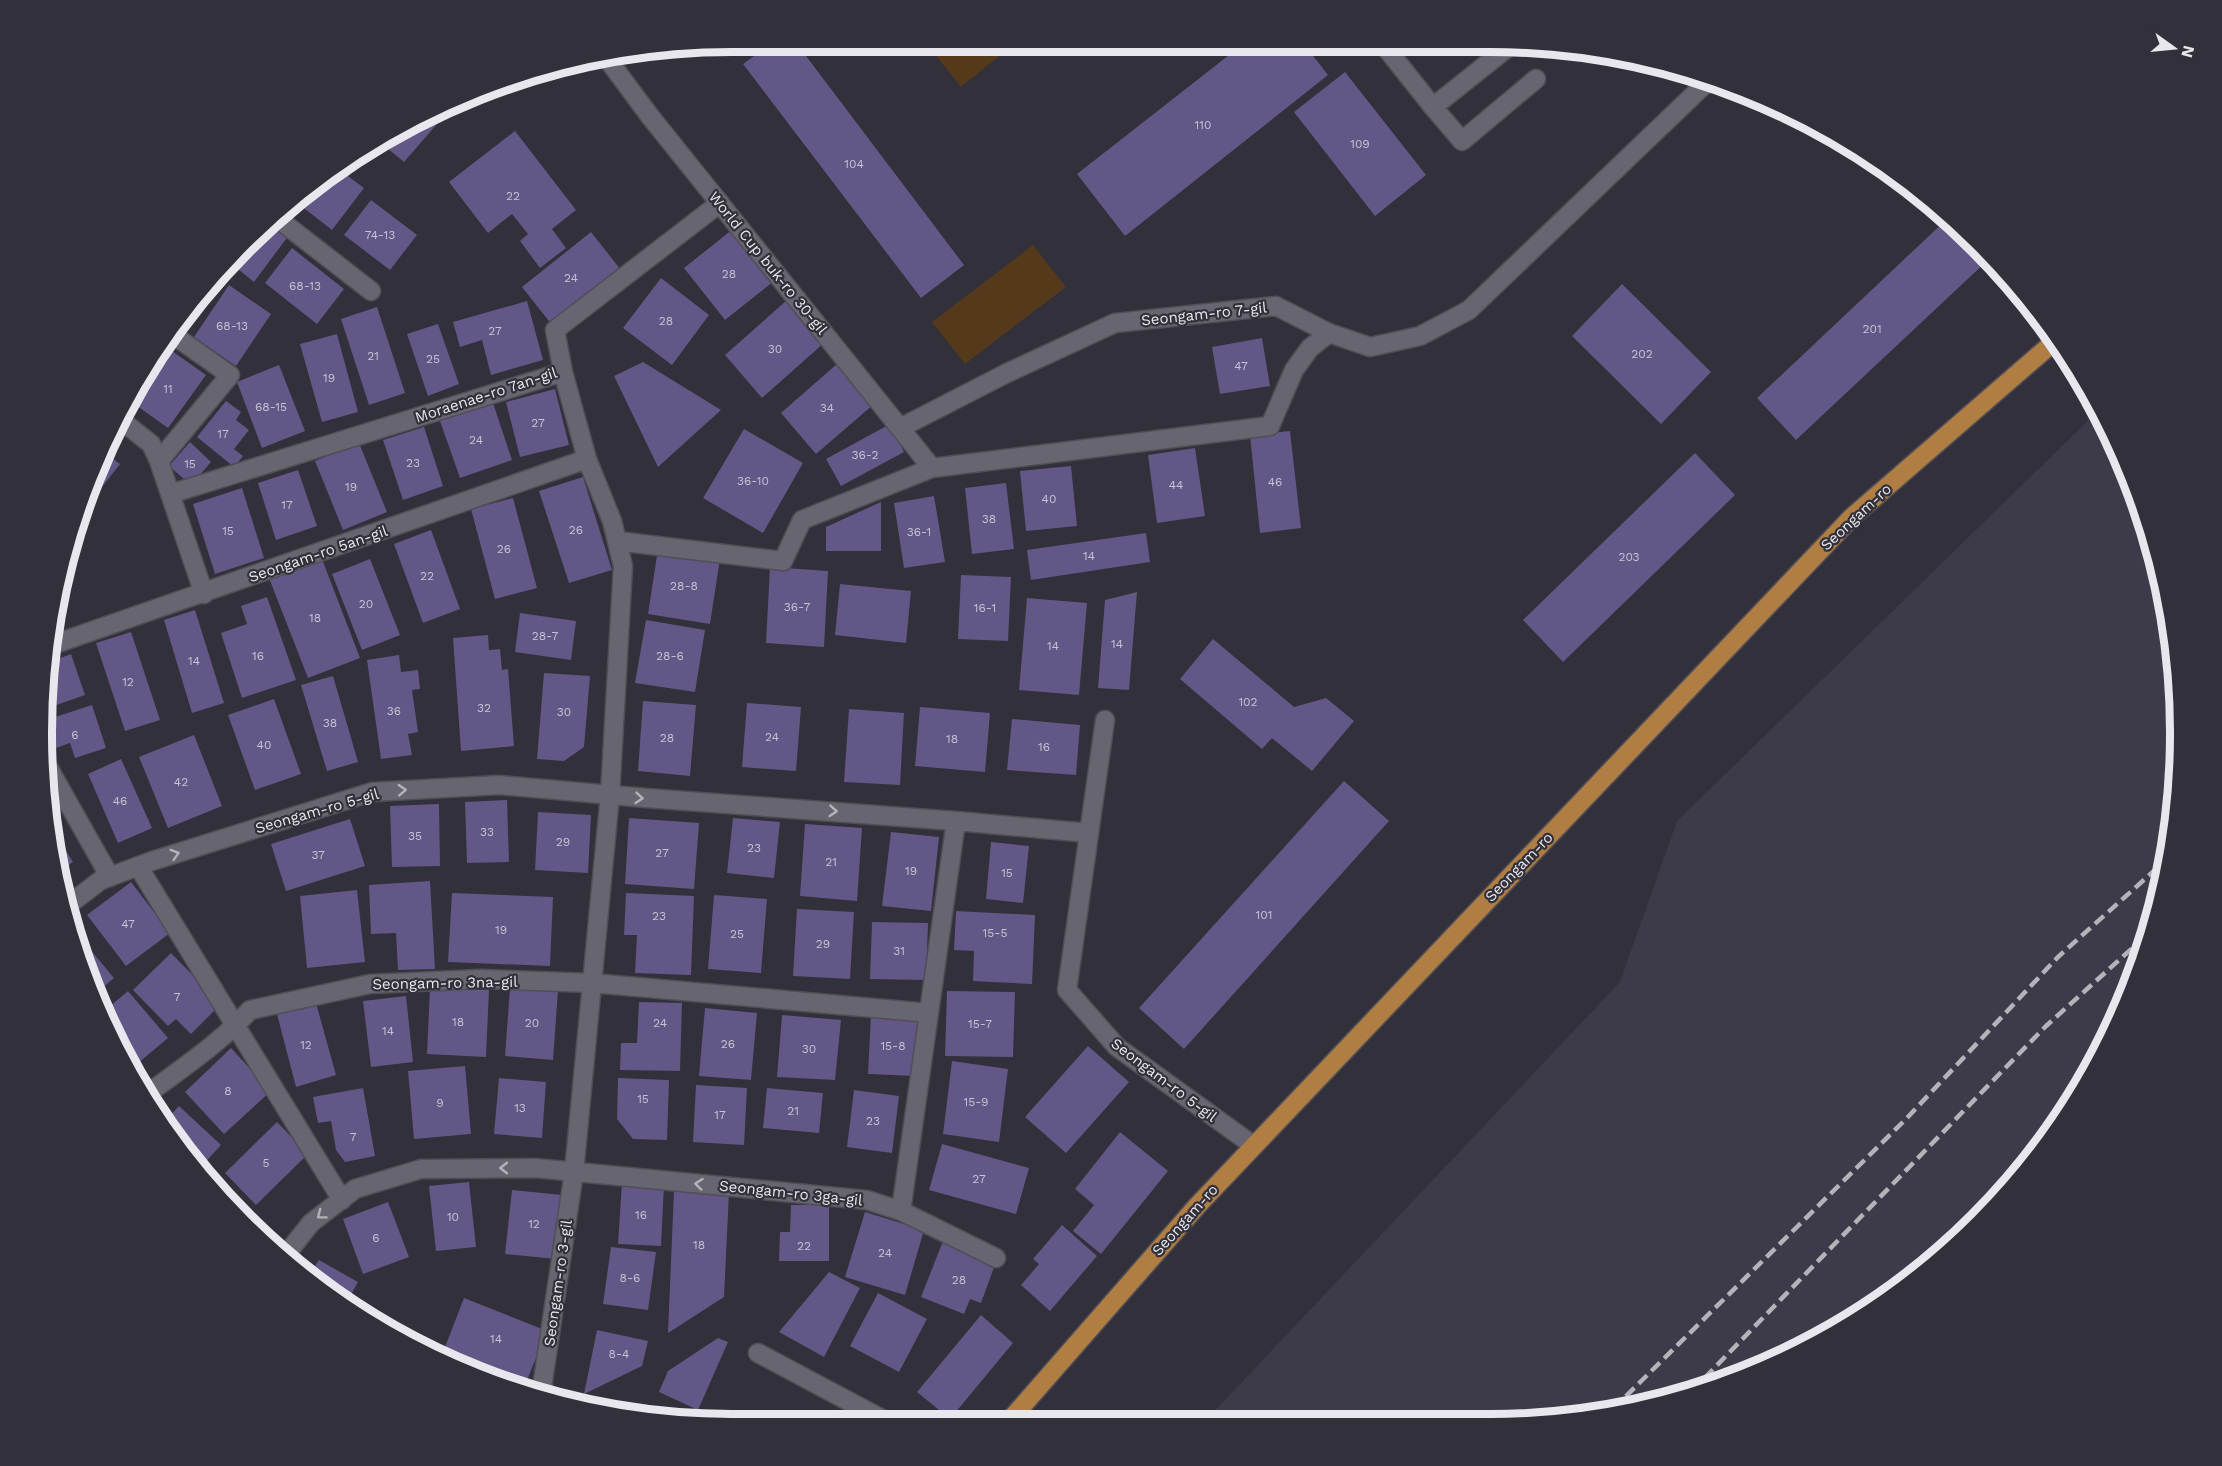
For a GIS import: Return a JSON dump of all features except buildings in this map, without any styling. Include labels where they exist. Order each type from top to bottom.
[{"type":"main road","name":"Seongam-ro","points":[[1015,1414],[1197,1206],[1852,517],[2049,346]]},
{"type":"street","points":[[1389,52],[1462,141],[1536,79]]},
{"type":"street","points":[[1433,107],[1501,53]]},
{"type":"street","name":"World Cup buk-ro 30-gil","points":[[611,64],[649,115],[932,468]]},
{"type":"street","name":"Seongam-ro 7-gil","points":[[900,428],[1007,373],[1115,323],[1276,306],[1329,333],[1370,348],[1420,336],[1469,310],[1702,87]]},
{"type":"street","name":"Moraenae-ro 7an-gil","points":[[170,494],[563,372],[555,330],[720,203]]},
{"type":"street","points":[[283,222],[371,291]]},
{"type":"street","points":[[617,541],[783,561],[802,520],[932,468],[1270,426],[1294,370],[1310,348],[1329,333]]},
{"type":"street","points":[[159,461],[230,375],[179,339]]},
{"type":"street","points":[[563,372],[587,459],[612,520],[623,566],[610,795],[574,1172]]},
{"type":"street","points":[[127,425],[151,444],[159,461],[204,594]]},
{"type":"street","name":"Seongam-ro 5an-gil","points":[[58,643],[587,459]]},
{"type":"street","name":"Seongam-ro 5-gil","points":[[1104,720],[1067,990],[1116,1047],[1254,1146]]},
{"type":"street","points":[[54,778],[110,877]]},
{"type":"street","name":"Seongam-ro 5-gil","points":[[74,901],[101,880],[138,866],[372,792],[499,785],[1089,833]]},
{"type":"street","points":[[902,1211],[956,821]]},
{"type":"street","points":[[138,866],[342,1200]]},
{"type":"street","name":"Seongam-ro 3na-gil","points":[[154,1089],[236,1025],[250,1010],[370,984],[481,979],[592,983],[929,1013]]},
{"type":"street","name":"Seongam-ro 3ga-gil","points":[[290,1250],[311,1223],[355,1189],[421,1169],[535,1168],[867,1200],[902,1211],[996,1258]]},
{"type":"street","name":"Seongam-ro 3-gil","points":[[542,1386],[574,1172]]},
{"type":"street","points":[[758,1353],[873,1414]]},
{"type":"shaded area","points":[[933,52],[1004,52],[961,87]]},
{"type":"shaded area","points":[[1033,245],[1066,287],[965,364],[932,322]]},
{"type":"shaded area","points":[[2091,418],[2118,473],[2133,514],[2146,557],[2164,644],[2170,733],[2164,822],[2146,909],[2118,993],[2099,1034],[2055,1111],[2001,1182],[1938,1245],[1867,1299],[1790,1343],[1749,1362],[1665,1390],[1578,1408],[1534,1412],[1212,1414],[1620,982],[1677,821]]},
{"type":"railway","points":[[1622,1400],[1906,1119],[2058,957],[2155,870]]},
{"type":"railway","points":[[1705,1378],[2045,1027],[2135,946]]}]
